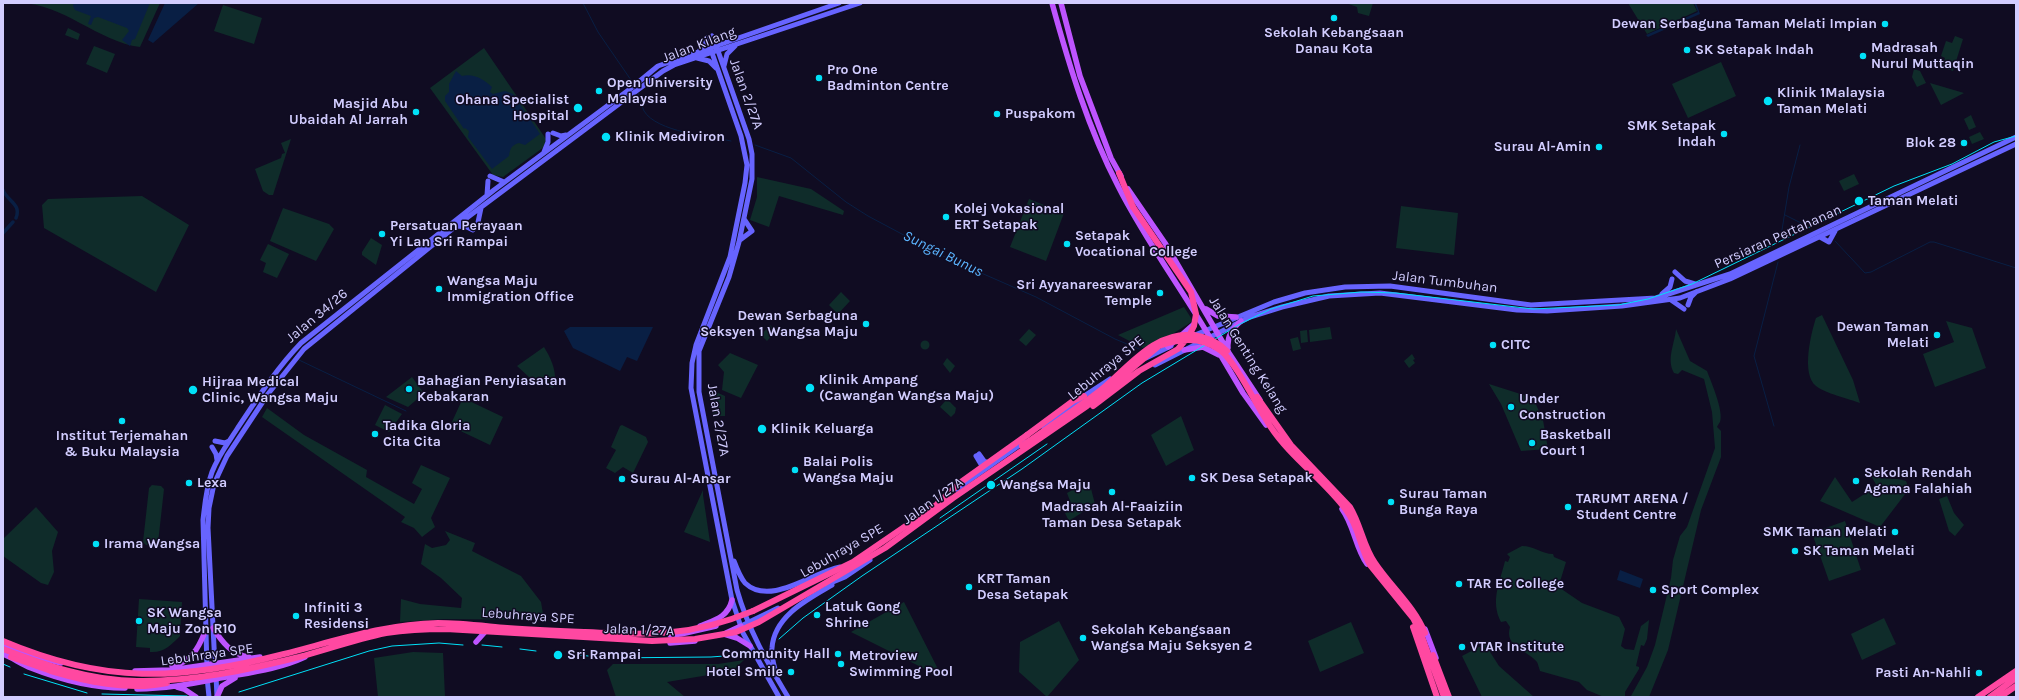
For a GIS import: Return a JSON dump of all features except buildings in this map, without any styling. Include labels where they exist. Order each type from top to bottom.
[{"type":"highway","points":[[1052,430],[1103,399],[1139,371],[1178,349],[1189,336],[1194,326],[1196,314],[1191,292],[1134,207],[1119,173]]},
{"type":"highway","name":"Lebuhraya SPE","points":[[3,643],[54,661],[80,668],[106,672],[160,675],[240,664],[282,655],[368,632],[408,625],[458,623],[535,630],[668,634],[707,628],[753,611],[853,562],[1099,392],[1151,346],[1165,339],[1188,335],[1206,338],[1217,343],[1226,350],[1276,425],[1305,460],[1350,507],[1358,521],[1374,562],[1420,622],[1450,697]]},
{"type":"highway","name":"Lebuhraya SPE","points":[[3,651],[63,670],[116,680],[160,680],[206,678],[284,660],[388,633],[425,629],[652,641],[695,639],[736,632],[759,622],[856,566],[1111,388],[1147,354],[1159,346],[1180,340],[1190,339],[1212,345],[1226,355],[1271,427],[1346,510],[1356,529],[1365,556],[1370,565],[1403,605],[1421,634],[1443,697]]},
{"type":"highway","points":[[932,508],[961,482],[1073,401],[1084,396]]},
{"type":"highway","points":[[1403,605],[1415,631],[1437,697]]},
{"type":"highway","points":[[11,657],[85,681],[125,685],[159,685],[206,678]]},
{"type":"highway","points":[[1978,697],[2016,671]]},
{"type":"highway","points":[[1990,697],[2016,678]]},
{"type":"highway","points":[[2000,697],[2016,686]]},
{"type":"main road","name":"Jalan Kilang","points":[[465,217],[487,195],[568,134],[632,92],[644,86],[663,71],[696,58],[714,49],[723,42],[839,3]]},
{"type":"main road","name":"Jalan Kilang","points":[[465,217],[482,207],[632,92],[641,80],[664,63],[700,50],[714,49],[737,44],[860,3]]},
{"type":"main road","name":"Jalan Genting Kelang","points":[[1052,3],[1077,90],[1102,154],[1136,219],[1154,250],[1198,316],[1243,393],[1270,430],[1333,498],[1344,512],[1351,526],[1357,546],[1365,561],[1400,603],[1415,626],[1443,697]]},
{"type":"main road","name":"Jalan Genting Kelang","points":[[1062,3],[1080,76],[1119,173],[1138,206],[1166,243],[1215,326],[1229,353],[1261,403],[1287,437],[1351,507],[1361,523],[1373,559],[1412,605],[1422,622],[1450,697]]},
{"type":"main road","points":[[712,36],[717,41],[723,42]]},
{"type":"main road","points":[[700,50],[705,46],[707,38]]},
{"type":"main road","points":[[696,58],[709,61],[721,68],[727,54],[737,44]]},
{"type":"main road","name":"Jalan 2/27A","points":[[714,49],[744,121],[752,154],[752,179],[739,242],[729,277],[699,351],[699,392],[737,590],[744,615],[788,697]]},
{"type":"main road","name":"Jalan 2/27A","points":[[721,68],[741,136],[747,165],[745,183],[730,256],[696,345],[692,363],[690,388],[732,600],[740,626],[779,697]]},
{"type":"main road","points":[[543,153],[550,133],[561,136],[568,134]]},
{"type":"main road","name":"Persiaran Pertahanan","points":[[1677,292],[1730,274],[1910,190],[2016,137]]},
{"type":"main road","name":"Persiaran Pertahanan","points":[[1680,298],[1730,280],[1820,237],[1829,242],[1835,230],[2016,144]]},
{"type":"main road","points":[[487,195],[489,178],[504,182]]},
{"type":"main road","points":[[456,226],[475,228],[482,207]]},
{"type":"main road","name":"Jalan 34/26","points":[[217,697],[209,508],[214,484],[230,451],[268,394],[304,349],[456,226],[465,217]]},
{"type":"main road","name":"Jalan 34/26","points":[[209,697],[206,678],[203,520],[205,494],[217,460],[262,390],[285,359],[301,343],[465,217]]},
{"type":"main road","points":[[739,242],[745,235],[752,231],[744,218]]},
{"type":"main road","points":[[1154,250],[1164,252],[1166,249],[1166,243]]},
{"type":"main road","points":[[1675,272],[1685,281],[1697,285]]},
{"type":"main road","points":[[1656,298],[1669,290],[1672,279]]},
{"type":"main road","points":[[1375,286],[1373,290],[1380,293]]},
{"type":"main road","name":"Jalan Tumbuhan","points":[[1218,333],[1238,319],[1274,302],[1328,289],[1345,287],[1375,286],[1531,305],[1656,298],[1677,292]]},
{"type":"main road","points":[[1345,287],[1353,288],[1351,293]]},
{"type":"main road","points":[[1328,289],[1327,294],[1334,295]]},
{"type":"main road","points":[[1671,300],[1686,307],[1696,291]]},
{"type":"main road","name":"Jalan Tumbuhan","points":[[1215,326],[1282,307],[1334,295],[1351,293],[1380,293],[1477,306],[1547,311],[1622,306],[1680,298]]},
{"type":"main road","points":[[1453,295],[1457,300],[1453,302]]},
{"type":"main road","points":[[1477,306],[1473,304],[1472,300],[1479,298]]},
{"type":"main road","points":[[1203,306],[1218,316],[1238,319],[1228,341],[1229,353]]},
{"type":"main road","points":[[1168,347],[1196,322],[1198,316]]},
{"type":"main road","name":"Jalan 1/27A","points":[[158,670],[255,658],[392,626],[450,622],[540,628],[681,634],[708,629],[738,618],[840,567],[875,546],[1030,438],[1084,396],[1121,372],[1168,347],[1215,326]]},
{"type":"main road","name":"Jalan 1/27A","points":[[249,673],[290,665],[304,657],[388,635],[426,630],[640,643],[684,643],[708,639],[724,634],[844,576],[1108,394],[1151,367],[1218,333]]},
{"type":"main road","points":[[1195,335],[1201,337],[1199,343]]},
{"type":"main road","points":[[1184,350],[1203,346],[1213,350],[1222,358]]},
{"type":"main road","points":[[215,441],[225,443],[232,437]]},
{"type":"main road","points":[[212,447],[216,454],[217,460]]},
{"type":"main road","points":[[979,473],[982,466],[978,455],[986,462],[994,462]]},
{"type":"main road","points":[[708,473],[710,490]]},
{"type":"main road","points":[[1351,526],[1353,521],[1357,520],[1361,523]]},
{"type":"main road","points":[[731,555],[740,576],[746,583],[752,588],[767,592],[776,591],[827,569],[840,567]]},
{"type":"main road","points":[[777,679],[772,648],[775,635],[799,604],[844,576]]},
{"type":"main road","points":[[681,634],[725,615],[729,611],[732,600]]},
{"type":"main road","points":[[752,611],[751,617],[755,620]]},
{"type":"main road","points":[[213,628],[229,648],[246,657],[255,658]]},
{"type":"main road","points":[[113,671],[158,670],[180,664],[190,657],[200,645],[205,632]]},
{"type":"main road","points":[[476,642],[484,633]]},
{"type":"main road","points":[[724,634],[737,638],[750,646]]},
{"type":"main road","points":[[3,643],[51,662],[113,671],[149,674]]},
{"type":"main road","points":[[3,651],[22,664],[50,675],[104,688],[147,689],[174,686],[206,678],[216,679],[249,673]]},
{"type":"main road","points":[[3,651],[51,670],[98,681],[112,683],[148,682]]},
{"type":"main road","points":[[217,697],[222,686],[226,682],[249,673]]},
{"type":"main road","points":[[174,686],[184,689],[196,697]]},
{"type":"green space","points":[[20,3],[160,3],[140,47],[125,44],[110,38],[51,9]]},
{"type":"green space","points":[[1346,3],[1373,3],[1369,16],[1358,13],[1357,7]]},
{"type":"green space","points":[[1628,3],[1693,3],[1697,11],[1647,34]]},
{"type":"green space","points":[[223,5],[262,18],[254,44],[214,31]]},
{"type":"green space","points":[[68,28],[80,34],[78,40],[65,35]]},
{"type":"green space","points":[[1955,36],[1963,39],[1953,71],[1942,67],[1945,58],[1941,56],[1946,41],[1952,43]]},
{"type":"green space","points":[[94,46],[115,54],[107,73],[86,64]]},
{"type":"green space","points":[[484,48],[546,139],[544,147],[503,177],[493,175],[430,88]]},
{"type":"green space","points":[[1721,62],[1736,96],[1688,118],[1672,84]]},
{"type":"green space","points":[[1914,69],[1920,71],[1926,83],[1917,87],[1912,77]]},
{"type":"green space","points":[[1930,83],[1964,93],[1941,105]]},
{"type":"green space","points":[[1971,115],[1976,127],[1969,130],[1964,119]]},
{"type":"green space","points":[[1980,132],[1984,139],[1972,144],[1969,137]]},
{"type":"green space","points":[[291,139],[273,195],[269,195],[263,191],[255,169],[281,158],[282,154],[285,153],[281,143]]},
{"type":"green space","points":[[1854,174],[1859,184],[1844,191],[1839,181]]},
{"type":"green space","points":[[757,177],[811,189],[844,211],[843,215],[779,196],[769,227],[750,220],[757,197]]},
{"type":"green space","points":[[142,196],[189,225],[156,292],[44,228],[42,205],[48,199]]},
{"type":"green space","points":[[1029,199],[1064,213],[1046,261],[1010,247]]},
{"type":"green space","points":[[1401,206],[1458,213],[1454,255],[1396,248]]},
{"type":"green space","points":[[283,208],[329,224],[334,229],[316,261],[270,241]]},
{"type":"green space","points":[[371,238],[382,245],[376,265],[362,255],[362,252]]},
{"type":"green space","points":[[268,244],[289,254],[277,278],[263,272],[266,263],[260,260]]},
{"type":"green space","points":[[841,292],[850,301],[838,314],[829,305]]},
{"type":"green space","points":[[1184,307],[1193,321],[1174,333],[1143,348],[1118,335]]},
{"type":"green space","points":[[1822,315],[1853,380],[1860,403],[1820,389],[1811,380],[1808,353],[1816,318]]},
{"type":"green space","points":[[1946,321],[1972,328],[1986,368],[1935,387],[1923,354],[1954,342]]},
{"type":"green space","points":[[770,325],[776,331],[767,341],[761,335]]},
{"type":"green space","points":[[1330,327],[1332,339],[1310,342],[1309,330]]},
{"type":"green space","points":[[1029,329],[1036,335],[1026,346],[1019,340]]},
{"type":"green space","points":[[1676,329],[1690,361],[1707,371],[1714,389],[1719,404],[1721,417],[1717,427],[1721,431],[1721,457],[1701,510],[1668,650],[1649,697],[1633,697],[1631,696],[1647,667],[1655,645],[1671,578],[1673,560],[1680,536],[1687,527],[1715,448],[1712,412],[1704,379],[1682,370],[1678,374],[1674,373],[1672,368],[1671,357]]},
{"type":"green space","points":[[1307,330],[1308,342],[1301,343],[1300,331]]},
{"type":"green space","points":[[1298,337],[1301,349],[1293,351],[1290,339]]},
{"type":"green space","points":[[925,340],[930,345],[925,350],[920,345]]},
{"type":"green space","points":[[544,347],[552,361],[555,372],[555,383],[553,388],[530,378],[517,366]]},
{"type":"green space","points":[[730,353],[758,365],[741,398],[722,390],[724,372],[718,365]]},
{"type":"green space","points":[[1412,354],[1415,359],[1413,360],[1415,363],[1409,368],[1404,361]]},
{"type":"green space","points":[[947,358],[955,366],[950,373],[943,364]]},
{"type":"green space","points":[[412,377],[423,392],[422,395],[408,407],[386,397]]},
{"type":"green space","points":[[1489,384],[1533,398],[1543,420],[1548,449],[1521,451],[1501,404]]},
{"type":"green space","points":[[709,389],[725,396],[725,416],[713,416]]},
{"type":"green space","points":[[463,398],[503,417],[490,445],[450,426]]},
{"type":"green space","points":[[947,399],[956,408],[955,413],[951,417],[940,407]]},
{"type":"green space","points":[[385,405],[402,414],[389,432],[375,425]]},
{"type":"green space","points":[[267,408],[304,435],[367,470],[366,477],[414,504],[422,489],[412,483],[421,465],[450,478],[431,518],[435,527],[422,537],[414,528],[401,522],[405,517],[262,417]]},
{"type":"green space","points":[[1181,416],[1194,450],[1166,466],[1151,435]]},
{"type":"green space","points":[[622,425],[646,437],[648,442],[633,473],[623,467],[615,473],[606,468],[616,450],[611,447],[620,426]]},
{"type":"green space","points":[[1871,476],[1906,481],[1909,489],[1880,527],[1820,501],[1835,477],[1852,502],[1877,486]]},
{"type":"green space","points":[[1089,481],[1095,504],[1069,521],[1065,513],[1073,509],[1067,493]]},
{"type":"green space","points":[[152,485],[161,486],[164,489],[158,543],[155,546],[146,545],[143,542],[149,488]]},
{"type":"green space","points":[[703,490],[703,495],[710,542],[684,532]]},
{"type":"green space","points":[[1947,496],[1954,513],[1964,525],[1955,536],[1949,531],[1939,499]]},
{"type":"green space","points":[[36,507],[58,532],[52,551],[54,572],[48,585],[41,583],[3,556],[3,539]]},
{"type":"green space","points":[[1845,521],[1861,570],[1829,581],[1812,533]]},
{"type":"green space","points":[[445,531],[475,543],[472,551],[521,576],[541,602],[544,620],[444,619],[400,622],[401,599],[420,604],[461,608],[462,598],[441,578],[421,564],[425,544],[432,548],[446,545],[450,540]]},
{"type":"green space","points":[[1522,546],[1553,554],[1554,557],[1566,562],[1559,585],[1560,588],[1582,603],[1619,617],[1625,629],[1621,646],[1625,649],[1634,650],[1641,626],[1649,620],[1647,639],[1644,646],[1641,645],[1636,666],[1639,667],[1639,669],[1625,692],[1625,697],[1604,697],[1587,690],[1579,682],[1540,671],[1537,662],[1533,658],[1513,644],[1509,634],[1510,627],[1506,621],[1501,622],[1496,607],[1496,599],[1505,561],[1508,562],[1510,557],[1507,554]]},
{"type":"green space","points":[[139,599],[182,602],[180,636],[163,650],[150,652],[150,648],[136,647]]},
{"type":"green space","points":[[904,602],[938,669],[931,672],[851,632]]},
{"type":"green space","points":[[1884,618],[1896,644],[1862,660],[1851,634]]},
{"type":"green space","points":[[1059,621],[1079,660],[1047,697],[1019,672],[1020,642]]},
{"type":"green space","points":[[1351,622],[1364,653],[1320,672],[1308,641]]},
{"type":"green space","points":[[1485,644],[1499,666],[1534,697],[1482,697],[1462,656]]},
{"type":"green space","points":[[413,652],[443,653],[445,697],[378,697],[374,658]]},
{"type":"green space","points":[[744,660],[732,671],[667,682],[685,697],[616,697],[607,670],[613,664],[718,664]]},
{"type":"water","points":[[74,3],[150,3],[135,39],[132,40],[130,46],[122,40],[129,31],[127,28],[98,17],[94,18],[91,25],[88,24],[91,16],[75,10],[73,6]]},
{"type":"water","points":[[165,3],[199,3],[153,43],[148,40]]},
{"type":"water","points":[[1694,3],[1696,3],[1700,14],[1648,37],[1646,35],[1698,12]]},
{"type":"water","points":[[456,71],[462,76],[470,75],[482,79],[492,87],[490,92],[493,94],[505,91],[513,94],[540,134],[525,145],[519,143],[513,146],[509,156],[492,169],[468,137],[469,131],[465,128],[464,129],[445,101],[445,96],[449,92],[449,84]]},
{"type":"water","points":[[570,327],[653,327],[637,361],[627,357],[620,371],[573,348],[564,331]]},
{"type":"water","points":[[1620,570],[1643,579],[1640,588],[1617,580]]},
{"type":"waterway","name":"Sungai Bunus","points":[[583,3],[598,32],[633,83]]},
{"type":"waterway","name":"Sungai Bunus","points":[[638,93],[644,111],[660,124],[684,132],[731,141]]},
{"type":"waterway","name":"Sungai Bunus","points":[[755,145],[791,158],[846,202],[868,216],[947,258],[1036,297],[1115,339],[1139,349]]},
{"type":"waterway","points":[[1781,236],[1789,187],[1800,145]]},
{"type":"waterway","points":[[3,190],[16,206],[16,218]]},
{"type":"waterway","points":[[1785,215],[1803,224]]},
{"type":"waterway","points":[[3,233],[13,222]]},
{"type":"waterway","points":[[1835,241],[1865,273],[1871,272],[1930,242],[2016,268]]},
{"type":"waterway","points":[[1774,426],[1754,356],[1778,262]]},
{"type":"waterway","points":[[299,360],[406,411]]},
{"type":"tram line","points":[[779,639],[803,618],[862,576],[1022,469],[1142,383],[1240,324],[1271,309],[1313,296],[1361,292],[1396,293],[1533,309],[1618,305],[1648,299],[1692,284],[1894,186],[1952,164],[1994,142],[2016,136]]},
{"type":"tram line","points":[[940,518],[1047,444]]},
{"type":"tram line","points":[[239,692],[369,651],[392,646],[439,643],[463,645]]},
{"type":"tram line","points":[[482,645],[502,647]]},
{"type":"tram line","points":[[520,649],[536,651]]},
{"type":"tram line","points":[[580,655],[588,656]]},
{"type":"tram line","points":[[606,658],[711,657],[737,655]]},
{"type":"tram line","points":[[3,664],[10,667]]},
{"type":"tram line","points":[[24,674],[87,693]]},
{"type":"tram line","points":[[102,694],[187,696]]},
{"type":"place","name":"Sekolah Kebangsaan Danau Kota","points":[[1334,18]]},
{"type":"place","name":"Dewan Serbaguna Taman Melati Impian","points":[[1885,24]]},
{"type":"place","name":"SK Setapak Indah","points":[[1687,50]]},
{"type":"place","name":"Madrasah Nurul Muttaqin","points":[[1863,56]]},
{"type":"place","name":"Pro One Badminton Centre","points":[[819,78]]},
{"type":"place","name":"Open University Malaysia","points":[[599,91]]},
{"type":"place","name":"Klinik 1Malaysia Taman Melati","points":[[1768,101]]},
{"type":"place","name":"Ohana Specialist Hospital","points":[[578,108]]},
{"type":"place","name":"Masjid Abu Ubaidah Al Jarrah","points":[[416,112]]},
{"type":"place","name":"Puspakom","points":[[997,114]]},
{"type":"place","name":"SMK Setapak Indah","points":[[1724,134]]},
{"type":"place","name":"Klinik Mediviron","points":[[606,137]]},
{"type":"place","name":"Blok 28","points":[[1964,143]]},
{"type":"place","name":"Surau Al-Amin","points":[[1599,147]]},
{"type":"place","name":"Taman Melati","points":[[1859,201]]},
{"type":"place","name":"Kolej Vokasional ERT Setapak","points":[[946,217]]},
{"type":"place","name":"Persatuan Perayaan Yi Lan Sri Rampai","points":[[382,234]]},
{"type":"place","name":"Setapak Vocational College","points":[[1067,244]]},
{"type":"place","name":"Wangsa Maju Immigration Office","points":[[439,289]]},
{"type":"place","name":"Sri Ayyanareeswarar Temple","points":[[1160,293]]},
{"type":"place","name":"Dewan Serbaguna Seksyen 1 Wangsa Maju","points":[[866,324]]},
{"type":"place","name":"Dewan Taman Melati","points":[[1937,335]]},
{"type":"place","name":"CITC","points":[[1493,345]]},
{"type":"place","name":"Klinik Ampang (Cawangan Wangsa Maju)","points":[[810,388]]},
{"type":"place","name":"Bahagian Penyiasatan Kebakaran","points":[[409,389]]},
{"type":"place","name":"Hijraa Medical Clinic, Wangsa Maju","points":[[193,390]]},
{"type":"place","name":"Under Construction","points":[[1511,407]]},
{"type":"place","name":"Institut Terjemahan & Buku Malaysia","points":[[122,421]]},
{"type":"place","name":"Klinik Keluarga","points":[[762,429]]},
{"type":"place","name":"Tadika Gloria Cita Cita","points":[[375,434]]},
{"type":"place","name":"Basketball Court 1","points":[[1532,443]]},
{"type":"place","name":"Balai Polis Wangsa Maju","points":[[795,470]]},
{"type":"place","name":"SK Desa Setapak","points":[[1192,478]]},
{"type":"place","name":"Surau Al-Ansar","points":[[622,479]]},
{"type":"place","name":"Sekolah Rendah Agama Falahiah","points":[[1856,481]]},
{"type":"place","name":"Lexa","points":[[189,483]]},
{"type":"place","name":"Wangsa Maju","points":[[991,485]]},
{"type":"place","name":"Madrasah Al-Faaiziin Taman Desa Setapak","points":[[1112,492]]},
{"type":"place","name":"Surau Taman Bunga Raya","points":[[1391,502]]},
{"type":"place","name":"TARUMT ARENA / Student Centre","points":[[1568,507]]},
{"type":"place","name":"SMK Taman Melati","points":[[1895,532]]},
{"type":"place","name":"Irama Wangsa","points":[[96,544]]},
{"type":"place","name":"SK Taman Melati","points":[[1795,551]]},
{"type":"place","name":"TAR EC College","points":[[1459,584]]},
{"type":"place","name":"KRT Taman Desa Setapak","points":[[969,587]]},
{"type":"place","name":"Sport Complex","points":[[1653,590]]},
{"type":"place","name":"Latuk Gong Shrine","points":[[817,615]]},
{"type":"place","name":"Infiniti 3 Residensi","points":[[296,616]]},
{"type":"place","name":"SK Wangsa Maju Zon R10","points":[[139,621]]},
{"type":"place","name":"Sekolah Kebangsaan Wangsa Maju Seksyen 2","points":[[1083,638]]},
{"type":"place","name":"VTAR Institute","points":[[1462,647]]},
{"type":"place","name":"Community Hall","points":[[838,654]]},
{"type":"place","name":"Sri Rampai","points":[[558,655]]},
{"type":"place","name":"Metroview Swimming Pool","points":[[841,664]]},
{"type":"place","name":"Hotel Smile","points":[[791,672]]},
{"type":"place","name":"Pasti An-Nahli","points":[[1979,673]]}]
